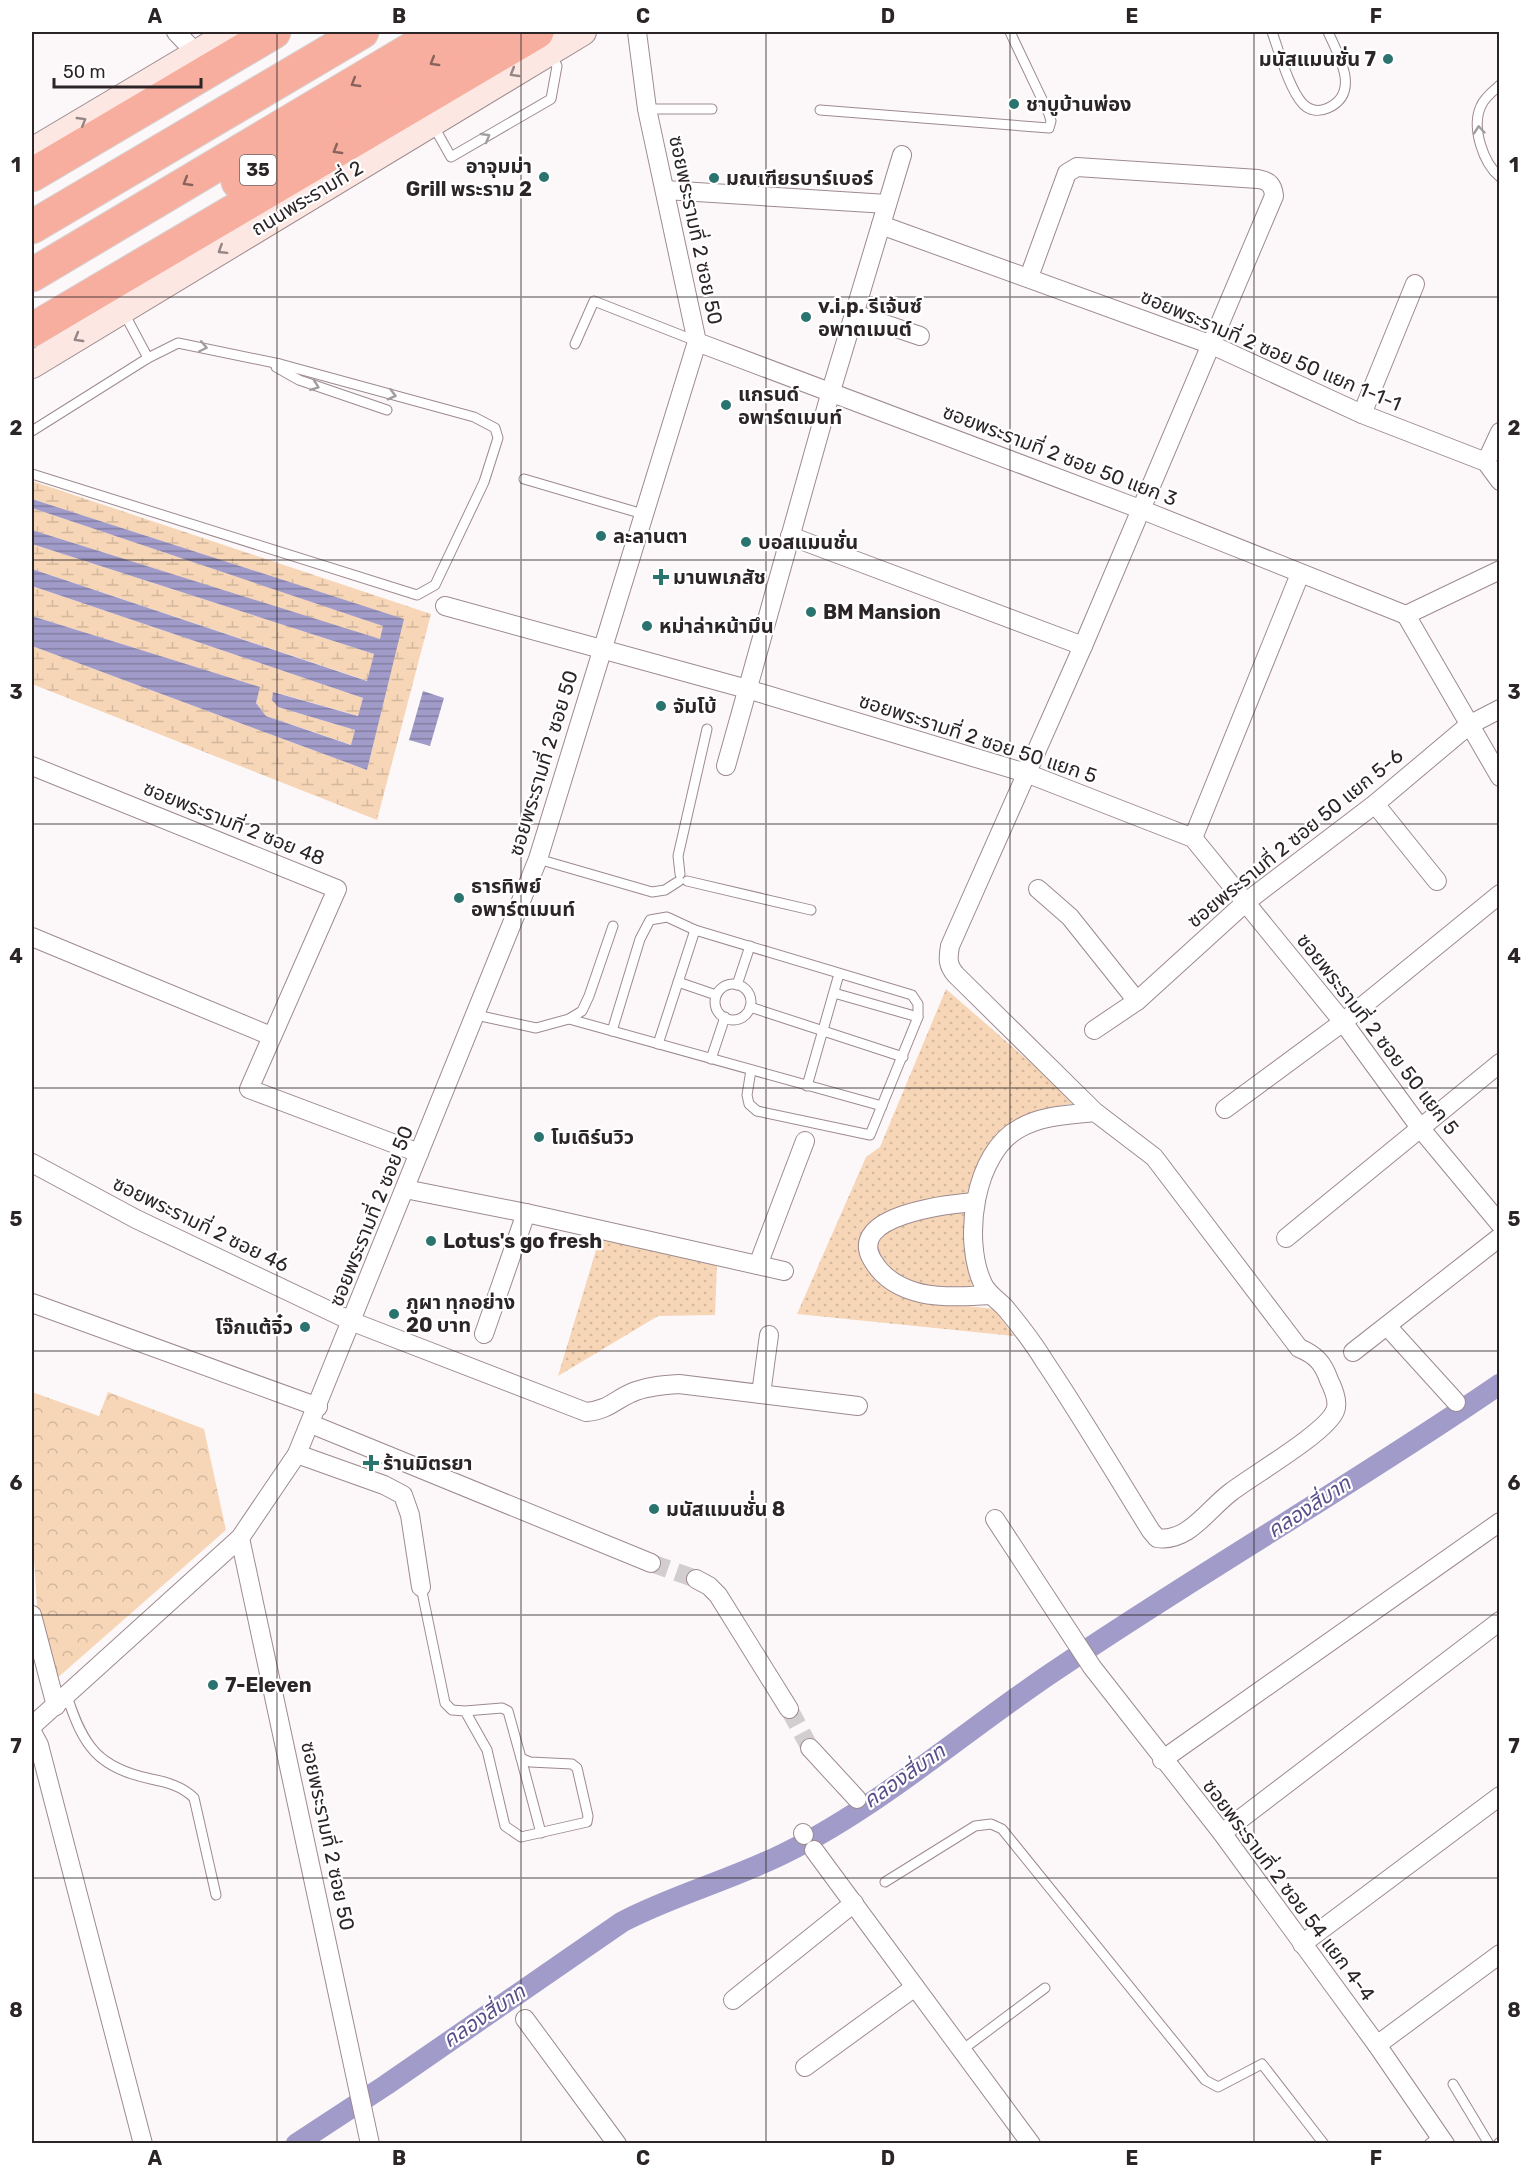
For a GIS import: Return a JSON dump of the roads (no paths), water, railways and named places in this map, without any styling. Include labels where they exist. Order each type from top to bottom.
[{"type":"highway","points":[[32,175],[274,32]]},
{"type":"highway","points":[[32,217],[346,32]]},
{"type":"highway","points":[[32,228],[362,32]]},
{"type":"highway","points":[[32,275],[441,32]]},
{"type":"highway","name":"35","points":[[32,308],[484,32]]},
{"type":"highway","points":[[32,330],[418,116],[543,42]]},
{"type":"main road","points":[[35,151],[232,32]]},
{"type":"main road","points":[[543,42],[582,32]]},
{"type":"main road","name":"ถนนพระรามที่ 2","points":[[32,366],[124,311],[418,116]]},
{"type":"street","points":[[176,32],[196,53]]},
{"type":"street","name":"ซอยพระรามที่ 2 ซอย 50","points":[[32,1726],[240,1538],[297,1454],[538,859],[697,342],[647,109],[637,32]]},
{"type":"street","points":[[726,766],[831,392],[902,155]]},
{"type":"street","points":[[1029,277],[1067,172],[1077,167],[1266,181],[1274,189],[1274,196],[1212,345],[948,958],[950,968],[956,975],[1095,1112],[1154,1157],[1299,1348],[1315,1355],[1330,1382],[1336,1403],[1335,1411],[1320,1428],[1230,1492],[1187,1532],[1167,1540],[1156,1538],[1045,1362],[1006,1309],[983,1284],[976,1260],[975,1202],[981,1176],[999,1145],[1018,1128],[1040,1119],[1095,1112]]},
{"type":"street","points":[[665,190],[887,204]]},
{"type":"street","name":"ซอยพระรามที่ 2 ซอย 50 แยก 1-1-1","points":[[881,225],[1212,345],[1362,414],[1486,462]]},
{"type":"street","points":[[1362,414],[1415,284]]},
{"type":"street","points":[[855,314],[920,336]]},
{"type":"street","name":"ซอยพระรามที่ 2 ซอย 50 แยก 3","points":[[697,342],[1140,509],[1406,615]]},
{"type":"street","points":[[1500,432],[1486,462],[1500,481]]},
{"type":"street","points":[[790,536],[1083,646]]},
{"type":"street","points":[[1500,570],[1406,615],[1500,777]]},
{"type":"street","points":[[1193,838],[1300,574]]},
{"type":"street","name":"ซอยพระรามที่ 2 ซอย 50 แยก 5","points":[[445,606],[747,689],[1026,773],[1193,838],[1343,1023],[1421,1129],[1500,1224]]},
{"type":"street","name":"ซอยพระรามที่ 2 ซอย 50 แยก 5-6","points":[[1094,1030],[1137,1001],[1246,902],[1375,804],[1469,725],[1500,709]]},
{"type":"street","name":"ซอยพระรามที่ 2 ซอย 48","points":[[32,766],[337,889],[270,1036],[249,1089],[419,1153]]},
{"type":"street","points":[[1375,804],[1437,881]]},
{"type":"street","points":[[1038,889],[1070,917],[1137,1001]]},
{"type":"street","points":[[1225,1109],[1343,1023],[1500,894]]},
{"type":"street","points":[[32,937],[270,1036]]},
{"type":"street","points":[[1286,1238],[1500,1063]]},
{"type":"street","points":[[758,1265],[805,1141]]},
{"type":"street","name":"ซอยพระรามที่ 2 ซอย 46","points":[[32,1162],[136,1219],[352,1322],[586,1412],[600,1411],[633,1392],[656,1386],[679,1384],[858,1406]]},
{"type":"street","points":[[405,1189],[526,1213],[784,1271]]},
{"type":"street","points":[[975,1202],[927,1208],[894,1218],[873,1235],[868,1242],[868,1252],[880,1270],[908,1290],[947,1295],[992,1295]]},
{"type":"street","points":[[484,1334],[526,1213]]},
{"type":"street","points":[[1353,1352],[1500,1237]]},
{"type":"street","points":[[32,1303],[314,1416],[651,1563]]},
{"type":"street","points":[[1387,1326],[1456,1402]]},
{"type":"street","points":[[761,1394],[769,1335]]},
{"type":"street","points":[[297,1454],[384,1485],[403,1496],[410,1515],[421,1587]]},
{"type":"street","name":"ซอยพระรามที่ 2 ซอย 54 แยก 4-4","points":[[995,1519],[1092,1667],[1162,1760],[1222,1833],[1377,2045],[1437,2141]]},
{"type":"street","points":[[1162,1760],[1500,1522]]},
{"type":"street","name":"ซอยพระรามที่ 2 ซอย 50","points":[[240,1538],[370,2143]]},
{"type":"street","points":[[696,1579],[709,1586],[718,1595],[789,1709]]},
{"type":"street","points":[[32,1615],[61,1701]]},
{"type":"street","points":[[1222,1833],[1500,1621]]},
{"type":"street","points":[[32,1732],[39,1745],[143,2144]]},
{"type":"street","points":[[810,1748],[857,1799]]},
{"type":"street","points":[[1302,1944],[1500,1796]]},
{"type":"street","points":[[807,1839],[1031,2144]]},
{"type":"street","points":[[733,2000],[854,1903]]},
{"type":"street","points":[[1377,2045],[1500,1954]]},
{"type":"street","points":[[805,2067],[915,1987]]},
{"type":"street","points":[[525,2019],[617,2144]]},
{"type":"lane","points":[[820,110],[1049,128],[1052,121],[1010,32]]},
{"type":"lane","points":[[1272,32],[1297,96],[1308,108],[1321,111],[1337,104],[1344,95],[1346,85],[1345,70],[1328,32]]},
{"type":"lane","points":[[418,116],[451,157],[551,99],[557,66],[543,42]]},
{"type":"lane","points":[[1500,85],[1490,93],[1480,107],[1477,126],[1488,163],[1500,177]]},
{"type":"lane","points":[[1490,93],[1500,98]]},
{"type":"lane","points":[[647,109],[712,109]]},
{"type":"lane","points":[[575,344],[594,301],[697,342]]},
{"type":"lane","points":[[124,311],[148,358]]},
{"type":"lane","points":[[32,430],[148,358],[178,344],[263,360],[474,417],[495,428],[496,445],[484,482],[435,585],[417,595],[32,474]]},
{"type":"lane","points":[[263,360],[299,380],[387,410]]},
{"type":"lane","points":[[524,479],[643,514]]},
{"type":"lane","points":[[682,879],[678,856],[707,729]]},
{"type":"lane","points":[[538,859],[652,892],[665,890],[682,879],[811,910]]},
{"type":"lane","points":[[612,1031],[640,939],[650,920],[667,917],[695,930],[912,995],[918,1004],[918,1017],[870,1135],[757,1111],[748,1104],[751,1070]]},
{"type":"lane","points":[[476,1015],[536,1028],[569,1019],[582,1011],[613,926]]},
{"type":"lane","points":[[658,1044],[695,930]]},
{"type":"lane","points":[[737,985],[750,946]]},
{"type":"lane","points":[[807,1086],[839,974]]},
{"type":"lane","points":[[678,982],[716,995]]},
{"type":"lane","points":[[737,985],[747,991],[750,1007],[738,1019],[725,1017],[716,1009],[716,995],[724,986],[737,985]]},
{"type":"lane","points":[[834,993],[918,1017]]},
{"type":"lane","points":[[750,1007],[903,1057]]},
{"type":"lane","points":[[711,1059],[725,1017]]},
{"type":"lane","points":[[569,1019],[882,1106]]},
{"type":"lane","points":[[421,1587],[445,1703],[452,1710],[465,1712],[502,1708],[508,1711],[540,1833]]},
{"type":"lane","points":[[61,1701],[89,1748],[110,1766],[179,1787],[194,1798],[216,1894]]},
{"type":"lane","points":[[465,1712],[487,1750],[505,1826],[520,1837],[587,1822],[588,1816],[577,1768],[564,1761],[530,1762],[521,1758]]},
{"type":"lane","points":[[885,1882],[975,1826],[991,1824],[1002,1829],[1205,2080],[1218,2087],[1262,2064],[1324,2144]]},
{"type":"lane","points":[[962,2050],[1045,1988]]},
{"type":"lane","points":[[1453,2084],[1489,2144]]},
{"type":"waterway","name":"คลองสี่บาท","points":[[296,2144],[386,2085],[622,1922],[768,1861],[824,1832],[858,1811],[1059,1668],[1446,1421],[1500,1384]]},
{"type":"tunnel","points":[[651,1563],[696,1579]]},
{"type":"tunnel","points":[[789,1709],[810,1748]]},
{"type":"place","name":"มนัสแมนชั่น 7","points":[[1388,59]]},
{"type":"place","name":"ชาบูบ้านพ่อง","points":[[1014,104]]},
{"type":"place","name":"อาจุมม่า Grill พระราม 2","points":[[544,177]]},
{"type":"place","name":"มณเฑียรบาร์เบอร์","points":[[714,178]]},
{"type":"place","name":"v.i.p. รีเจ้นซ์ อพาตเมนต์","points":[[806,317]]},
{"type":"place","name":"แกรนด์ อพาร์ตเมนท์","points":[[726,405]]},
{"type":"place","name":"ละลานตา","points":[[601,536]]},
{"type":"place","name":"บอสแมนชั่น","points":[[746,542]]},
{"type":"place","name":"มานพเภสัช","points":[[661,577]]},
{"type":"place","name":"BM Mansion","points":[[811,612]]},
{"type":"place","name":"หม่าล่าหน้ามึน","points":[[647,626]]},
{"type":"place","name":"จัมโบ้","points":[[661,706]]},
{"type":"place","name":"ธารทิพย์ อพาร์ตเมนท์","points":[[459,898]]},
{"type":"place","name":"โมเดิร์นวิว","points":[[539,1137]]},
{"type":"place","name":"Lotus's go fresh","points":[[431,1241]]},
{"type":"place","name":"ภูผา ทุกอย่าง 20 บาท","points":[[394,1314]]},
{"type":"place","name":"โจ๊กแต้จิ๋ว","points":[[305,1327]]},
{"type":"place","name":"ร้านมิตรยา","points":[[371,1463]]},
{"type":"place","name":"มนัสแมนชั่่น 8","points":[[654,1509]]},
{"type":"place","name":"7-Eleven","points":[[213,1685]]}]
